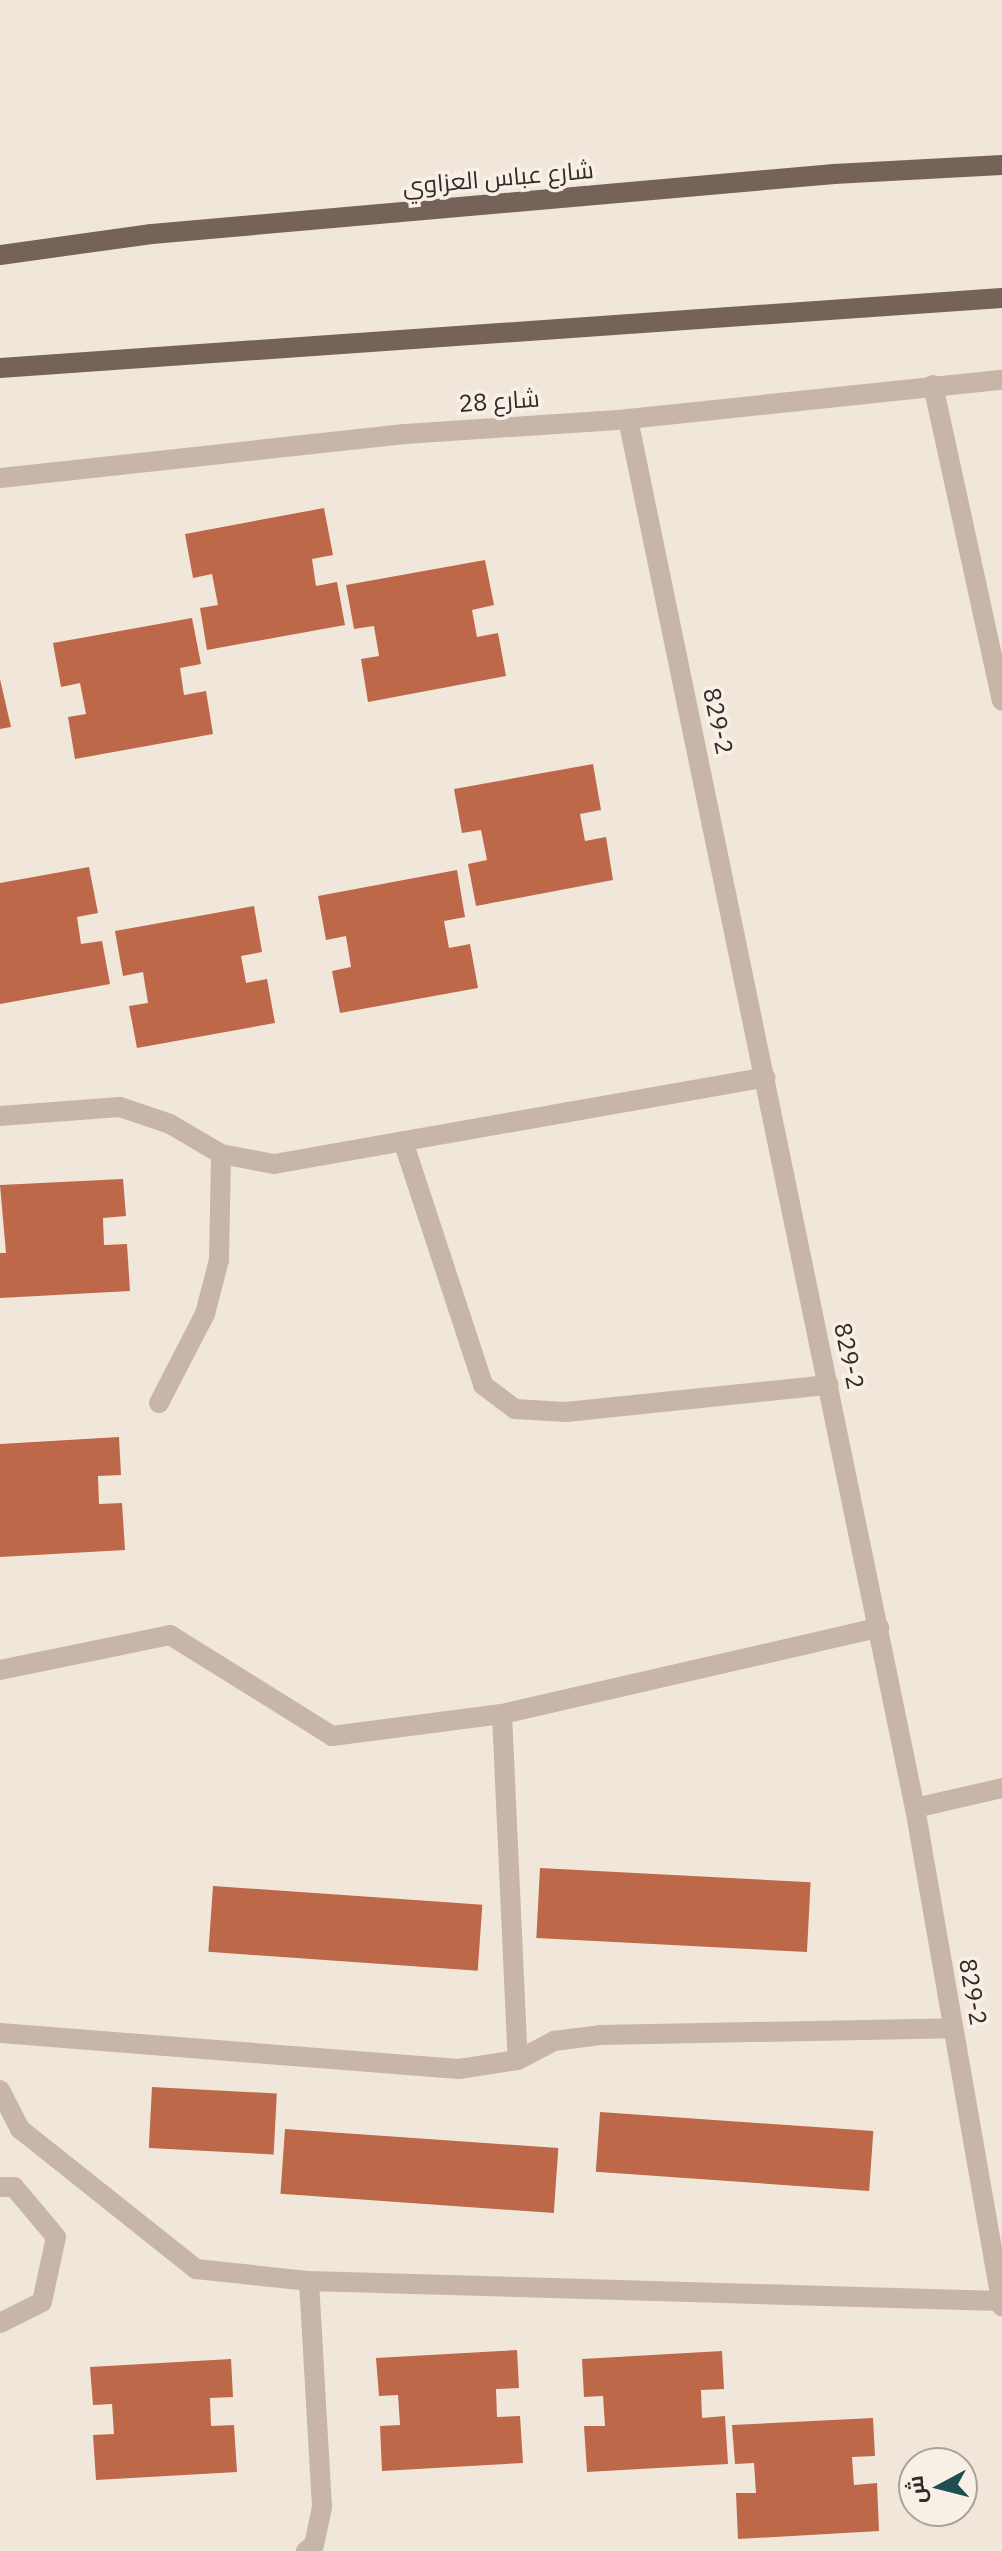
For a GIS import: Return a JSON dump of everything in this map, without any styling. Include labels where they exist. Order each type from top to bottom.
[{"type":"main road","name":"شارع عباس العزاوي","points":[[0,255],[152,234],[834,174],[1002,165]]},
{"type":"main road","points":[[0,368],[1002,298]]},
{"type":"street","name":"شارع 28","points":[[0,478],[405,434],[628,419],[1002,380]]},
{"type":"street","points":[[933,385],[1002,701]]},
{"type":"street","name":"829-2","points":[[628,419],[915,1808],[1002,2303]]},
{"type":"street","points":[[0,1116],[120,1107],[170,1124],[221,1154],[274,1164],[765,1077]]},
{"type":"street","points":[[403,1141],[483,1385],[515,1409],[566,1412],[829,1385]]},
{"type":"street","points":[[159,1403],[205,1314],[219,1260],[221,1154]]},
{"type":"street","points":[[0,1670],[170,1635],[332,1736],[502,1714],[879,1628]]},
{"type":"street","points":[[502,1714],[518,2060]]},
{"type":"street","points":[[915,1808],[1002,1788]]},
{"type":"street","points":[[0,2033],[459,2069],[518,2060],[554,2041],[600,2035],[953,2028]]},
{"type":"street","points":[[0,2090],[20,2129],[196,2269],[309,2281],[1002,2303]]},
{"type":"street","points":[[0,2187],[14,2187],[56,2237],[42,2302],[0,2323]]},
{"type":"street","points":[[306,2551],[314,2545],[322,2507],[309,2281]]},
{"type":"building","points":[[324,508],[333,555],[312,559],[316,586],[337,582],[345,625],[207,650],[200,608],[218,605],[212,574],[193,578],[185,534]]},
{"type":"building","points":[[485,560],[494,605],[472,610],[477,637],[498,633],[506,676],[368,702],[361,659],[379,656],[374,626],[354,629],[346,585]]},
{"type":"building","points":[[192,618],[201,664],[180,668],[184,695],[206,691],[213,734],[75,759],[68,717],[86,714],[80,683],[61,687],[53,643]]},
{"type":"building","points":[[0,679],[11,727],[0,729]]},
{"type":"building","points":[[593,764],[601,810],[580,814],[585,841],[606,837],[613,880],[476,906],[468,864],[487,860],[481,830],[462,833],[454,789]]},
{"type":"building","points":[[89,867],[98,913],[77,917],[81,944],[102,941],[110,984],[0,1004],[0,883]]},
{"type":"building","points":[[457,870],[465,917],[444,921],[449,948],[470,944],[478,988],[340,1013],[332,971],[351,967],[346,936],[326,940],[318,896]]},
{"type":"building","points":[[254,906],[262,952],[241,956],[246,983],[267,979],[275,1023],[137,1048],[129,1006],[148,1003],[143,972],[123,976],[115,931]]},
{"type":"building","points":[[123,1179],[126,1216],[103,1218],[104,1245],[127,1244],[130,1291],[0,1298],[0,1253],[6,1253],[0,1185]]},
{"type":"building","points":[[119,1437],[121,1475],[98,1476],[99,1504],[122,1503],[125,1550],[0,1557],[0,1444]]},
{"type":"building","points":[[540,1868],[811,1882],[807,1952],[536,1938]]},
{"type":"building","points":[[213,1886],[482,1905],[478,1971],[208,1952]]},
{"type":"building","points":[[152,2087],[277,2094],[274,2154],[149,2148]]},
{"type":"building","points":[[600,2112],[873,2131],[869,2191],[596,2172]]},
{"type":"building","points":[[285,2129],[558,2148],[554,2213],[280,2194]]},
{"type":"building","points":[[517,2350],[519,2388],[496,2389],[497,2417],[520,2416],[523,2463],[382,2471],[380,2426],[400,2425],[398,2395],[379,2396],[376,2358]]},
{"type":"building","points":[[722,2351],[724,2389],[701,2390],[702,2418],[725,2416],[728,2464],[587,2472],[584,2426],[605,2426],[603,2396],[584,2397],[582,2359]]},
{"type":"building","points":[[231,2359],[233,2397],[210,2398],[211,2426],[234,2425],[237,2472],[96,2480],[93,2435],[114,2434],[112,2404],[93,2405],[90,2367]]},
{"type":"building","points":[[873,2418],[875,2456],[852,2457],[854,2485],[877,2483],[879,2531],[738,2539],[736,2493],[756,2493],[754,2463],[735,2464],[732,2425]]}]
